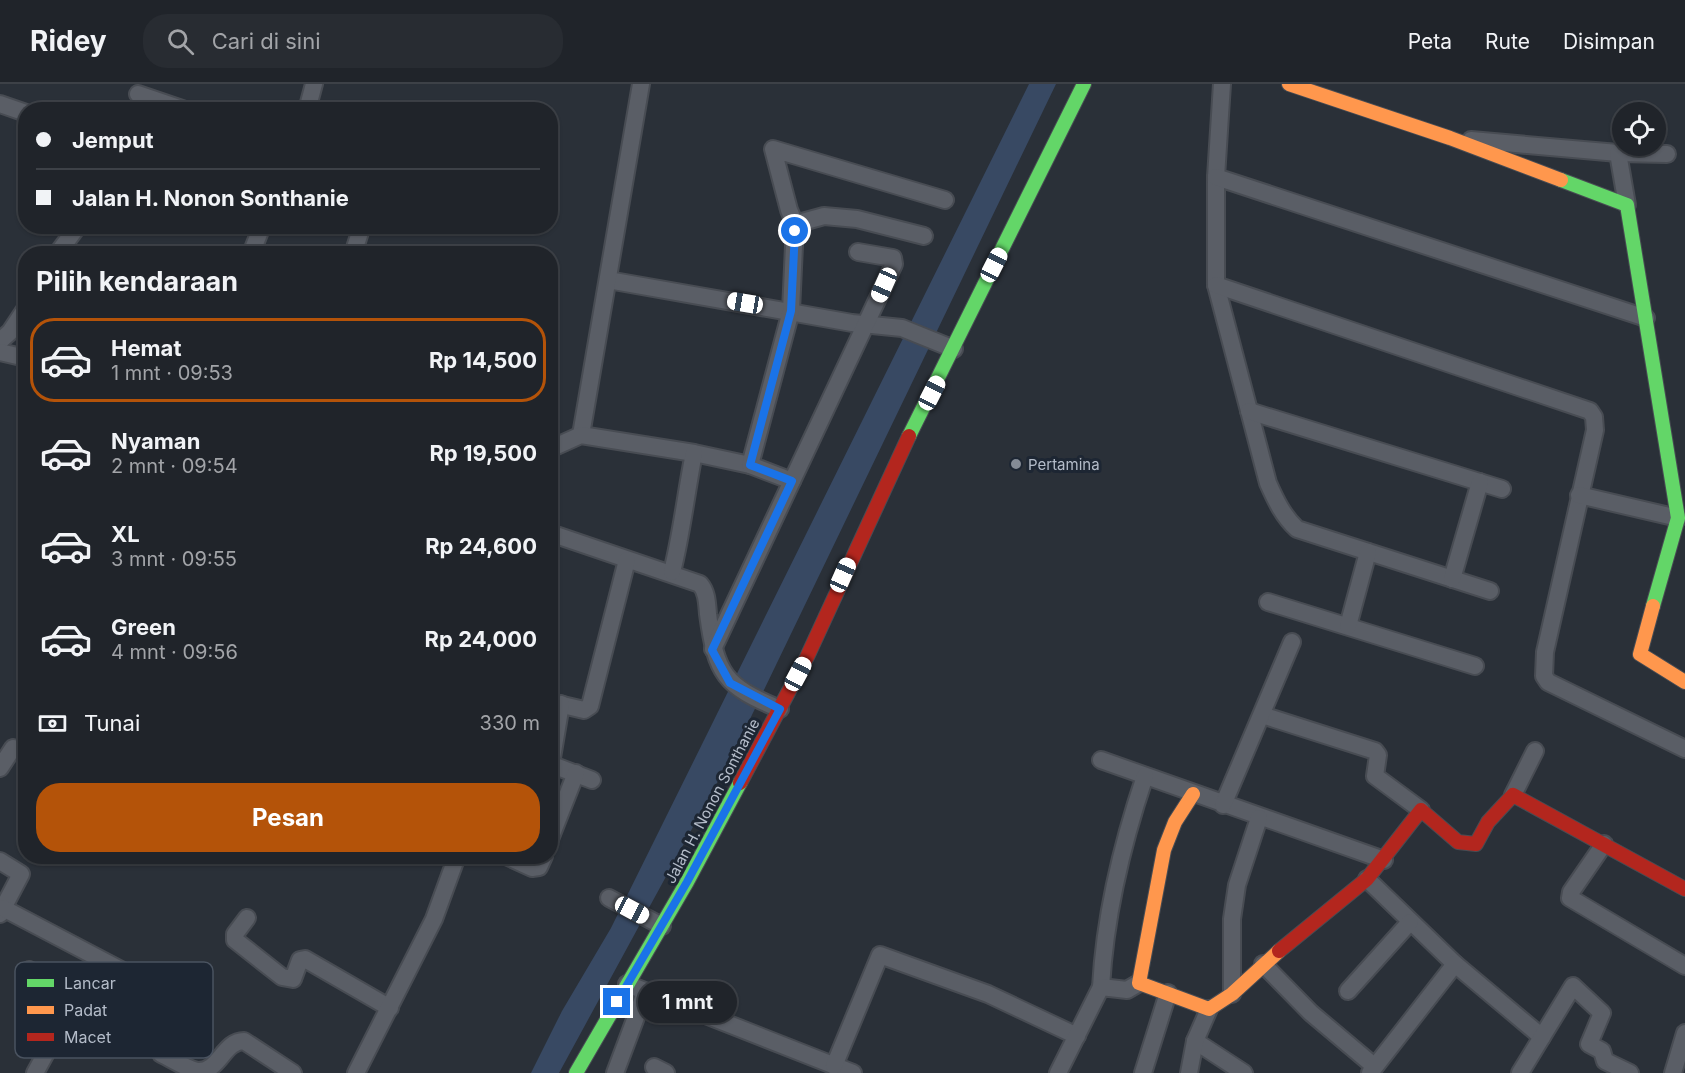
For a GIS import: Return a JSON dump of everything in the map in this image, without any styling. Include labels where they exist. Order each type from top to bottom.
[{"type":"street","points":[[309,102],[314,84]]},
{"type":"street","points":[[581,435],[641,84]]},
{"type":"street","name":"Jalan H. Nonon Sonthanie","points":[[576,1073],[662,926],[807,657],[905,444],[1084,84]]},
{"type":"street","points":[[1222,84],[1216,177],[1216,285],[1268,483],[1285,518],[1297,529],[1490,591]]},
{"type":"street","points":[[1289,84],[1450,138],[1627,205]]},
{"type":"street","points":[[137,96],[158,102]]},
{"type":"street","points":[[0,104],[18,110]]},
{"type":"street","points":[[1450,138],[1612,152]]},
{"type":"street","points":[[750,465],[791,311],[795,224],[773,149],[945,200]]},
{"type":"street","points":[[1619,156],[1678,518],[1640,650],[1644,658],[1685,682]]},
{"type":"street","points":[[1216,177],[1646,318]]},
{"type":"street","points":[[795,224],[824,216],[835,217],[856,219],[924,236]]},
{"type":"street","points":[[712,650],[866,325],[894,260],[858,252]]},
{"type":"street","points":[[608,280],[866,325],[902,328],[954,349]]},
{"type":"street","points":[[1216,285],[1590,411],[1594,417],[1594,430],[1545,652],[1545,676],[1548,682],[1685,749]]},
{"type":"street","points":[[0,341],[18,321]]},
{"type":"street","points":[[0,352],[18,356]]},
{"type":"street","points":[[1249,411],[1502,489]]},
{"type":"street","points":[[558,445],[581,435],[694,453],[750,465],[792,481]]},
{"type":"street","points":[[672,572],[684,524],[685,495],[694,453]]},
{"type":"street","points":[[1452,579],[1480,482]]},
{"type":"street","points":[[1579,495],[1678,518]]},
{"type":"street","points":[[558,536],[627,560],[672,572],[700,584],[704,588],[712,650],[730,683],[780,709]]},
{"type":"street","points":[[1348,626],[1368,552]]},
{"type":"street","points":[[558,704],[584,710],[590,706],[627,560]]},
{"type":"street","points":[[1268,602],[1475,666]]},
{"type":"street","points":[[1223,805],[1292,642]]},
{"type":"street","points":[[1263,715],[1375,751],[1378,755],[1375,776],[1421,810],[1458,842],[1476,844],[1488,822],[1513,795],[1535,751]]},
{"type":"street","points":[[0,768],[13,748]]},
{"type":"street","points":[[1101,760],[1259,818],[1384,860]]},
{"type":"street","points":[[558,767],[584,776],[558,824]]},
{"type":"street","points":[[1058,1073],[1101,987],[1103,949],[1126,832],[1145,776]]},
{"type":"street","points":[[1101,987],[1127,990],[1139,983],[1164,850],[1175,822],[1193,794]]},
{"type":"street","points":[[1513,795],[1685,889]]},
{"type":"street","points":[[1189,1073],[1195,1041],[1209,1009],[1232,994],[1263,964],[1367,879],[1421,810]]},
{"type":"street","points":[[1232,994],[1232,919],[1237,885],[1259,818]]},
{"type":"street","points":[[1604,844],[1569,898],[1685,966]]},
{"type":"street","points":[[0,861],[21,874],[1,911],[104,962]]},
{"type":"street","points":[[357,1073],[434,919],[454,864]]},
{"type":"street","points":[[523,864],[532,868],[539,867],[540,864]]},
{"type":"street","points":[[1367,879],[1455,964],[1542,1037]]},
{"type":"street","points":[[613,900],[662,926]]},
{"type":"street","points":[[247,918],[235,934],[235,940],[282,977],[292,979],[300,960],[305,959],[390,1008]]},
{"type":"street","points":[[1348,991],[1410,922]]},
{"type":"street","points":[[834,1066],[880,955],[988,994],[1077,1036]]},
{"type":"street","points":[[1263,964],[1372,1070],[1455,964]]},
{"type":"street","points":[[1139,983],[1209,1009]]},
{"type":"street","points":[[627,984],[853,1073]]},
{"type":"street","points":[[1520,1073],[1569,992],[1575,987],[1602,1013],[1589,1044],[1602,1051],[1605,1061],[1630,1073]]},
{"type":"street","points":[[615,1073],[645,993]]},
{"type":"street","points":[[1143,1073],[1168,993]]},
{"type":"street","points":[[1673,1073],[1685,1033]]},
{"type":"street","points":[[169,1058],[197,1071],[205,1071],[213,1068],[233,1044],[244,1041],[293,1073]]},
{"type":"street","points":[[1195,1041],[1244,1073]]},
{"type":"street","points":[[35,1073],[43,1058]]},
{"type":"water","points":[[1029,84],[1056,84],[736,748],[559,1073],[531,1073],[562,1011],[611,928]]},
{"type":"traffic: fast","points":[[909,436],[1084,84]]},
{"type":"traffic: fast","points":[[1561,180],[1627,205],[1678,518],[1653,606]]},
{"type":"traffic: fast","points":[[576,1073],[687,882],[740,783]]},
{"type":"traffic: slow","points":[[1289,84],[1450,138],[1561,180]]},
{"type":"traffic: slow","points":[[1653,606],[1640,654],[1685,682]]},
{"type":"traffic: slow","points":[[1193,794],[1175,822],[1164,850],[1139,983],[1209,1009],[1232,994],[1279,951]]},
{"type":"traffic: jam","points":[[740,783],[807,657],[909,436]]},
{"type":"traffic: jam","points":[[1279,951],[1367,879],[1421,810],[1458,842],[1476,844],[1488,822],[1513,795],[1685,889]]},
{"type":"place","name":"Pertamina","points":[[1016,464]]},
{"type":"route","points":[[617,1002],[687,882],[780,709],[730,683],[712,650],[792,481],[750,465],[791,311],[795,231]]}]
